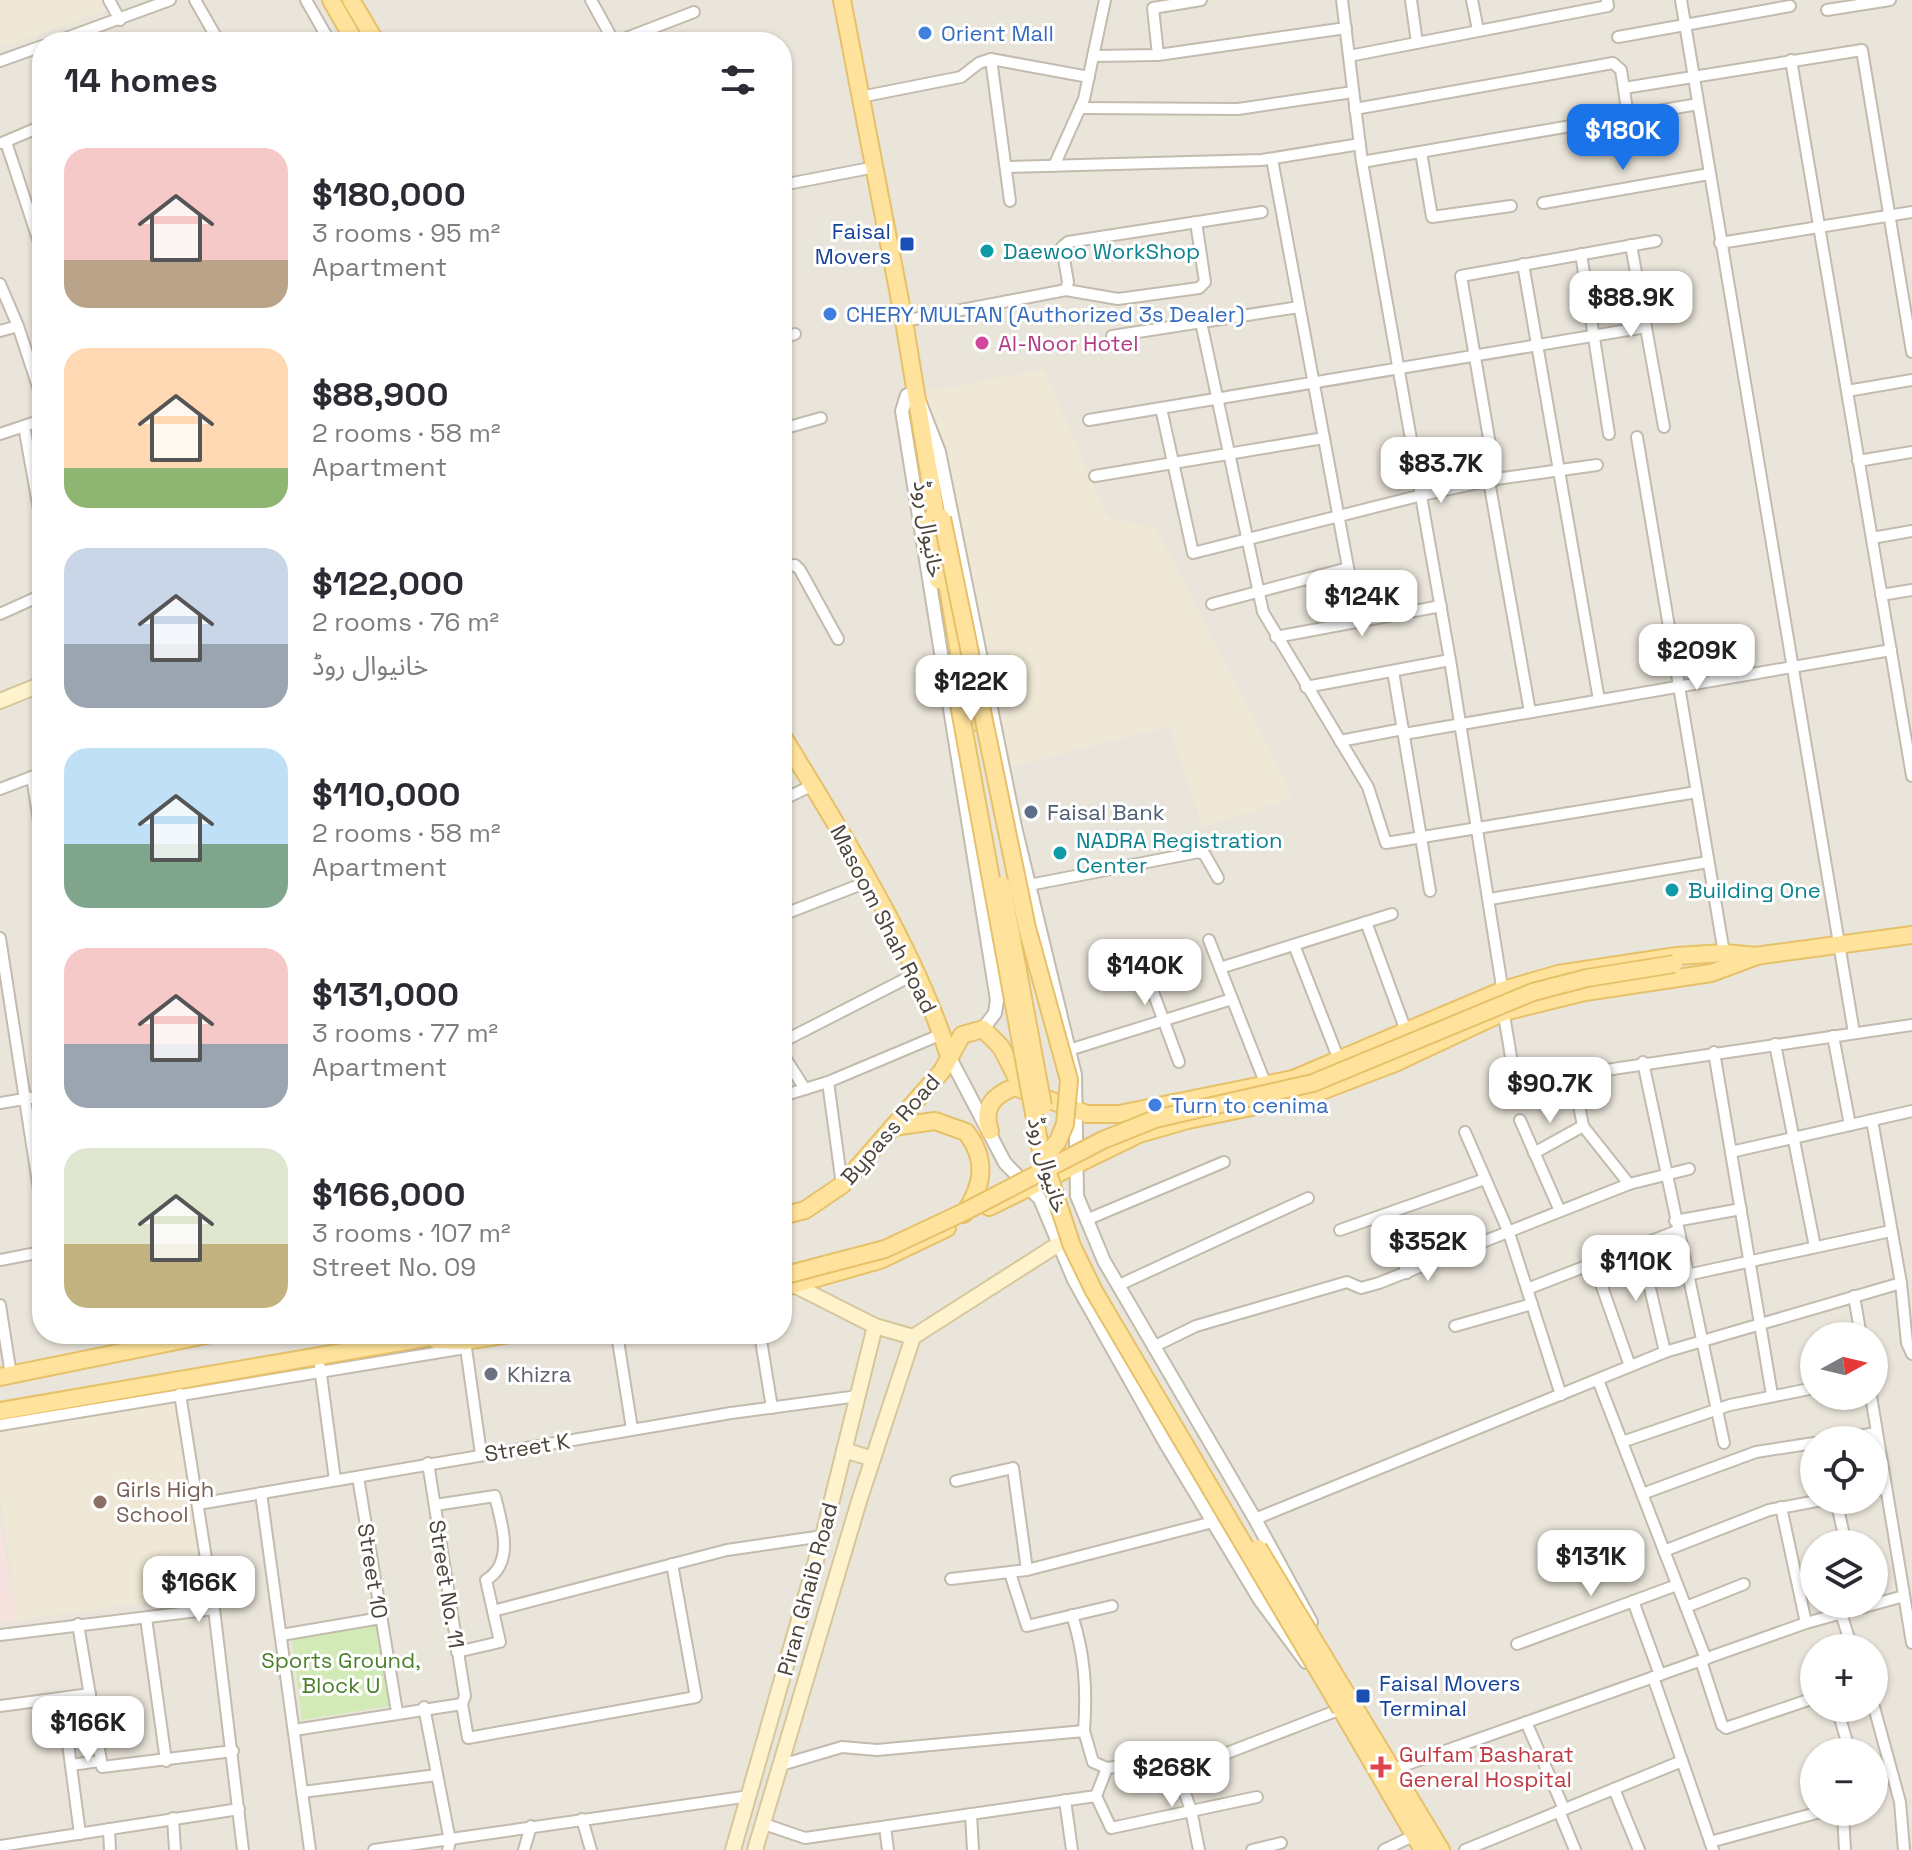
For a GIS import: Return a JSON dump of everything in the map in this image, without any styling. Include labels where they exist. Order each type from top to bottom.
[{"type":"main road","points":[[331,0],[349,32]]},
{"type":"main road","points":[[351,0],[370,32]]},
{"type":"main road","name":"خانیوال روڈ","points":[[833,0],[865,169],[925,443],[971,723],[1049,1143],[1083,1251],[1110,1304],[1346,1704],[1419,1842]]},
{"type":"main road","name":"خانیوال روڈ","points":[[842,0],[904,321],[956,688],[1041,1152],[1072,1246],[1094,1291],[1346,1704],[1394,1769],[1441,1850]]},
{"type":"main road","points":[[925,443],[1027,928],[1069,1080],[1069,1105],[1058,1141],[1046,1158],[1009,1190]]},
{"type":"main road","points":[[0,701],[32,688]]},
{"type":"main road","name":"Masoom Shah Road","points":[[792,751],[867,882],[915,974],[949,1056]]},
{"type":"main road","name":"Masoom Shah Road","points":[[792,766],[813,785]]},
{"type":"main road","points":[[792,1281],[885,1249],[1009,1190],[1103,1140],[1155,1119],[1313,1083],[1533,992],[1587,978],[1674,964],[1912,935]]},
{"type":"main road","points":[[990,1131],[986,1120],[992,1099],[1005,1090],[1022,1088],[1099,1116],[1119,1114],[1293,1079],[1503,990],[1590,968],[1724,953],[1757,956]]},
{"type":"main road","points":[[792,1282],[880,1260],[1075,1168],[1111,1146],[1165,1125],[1271,1105],[1337,1086],[1504,1012],[1585,992],[1711,973],[1757,956]]},
{"type":"main road","name":"Bypass Road","points":[[792,1212],[823,1201],[842,1185],[942,1071],[962,1035],[974,1029],[983,1029]]},
{"type":"main road","points":[[983,1029],[1001,1047],[1022,1088]]},
{"type":"main road","points":[[893,1127],[935,1121],[966,1132],[975,1144],[980,1158],[979,1189],[958,1222]]},
{"type":"main road","points":[[792,1285],[875,1326],[913,1337],[1057,1245]]},
{"type":"main road","name":"Piran Ghaib Road","points":[[733,1850],[823,1536],[875,1326]]},
{"type":"main road","name":"Piran Ghaib Road","points":[[755,1850],[913,1337]]},
{"type":"main road","points":[[6,1376],[140,1344]]},
{"type":"main road","points":[[0,1411],[320,1364],[398,1344]]},
{"type":"main road","points":[[457,1344],[469,1344]]},
{"type":"main road","points":[[844,1450],[873,1459]]},
{"type":"main road","points":[[800,1617],[823,1625]]},
{"type":"main road","points":[[759,1765],[780,1768]]},
{"type":"street","points":[[109,0],[120,20]]},
{"type":"street","points":[[85,32],[170,0]]},
{"type":"street","points":[[195,0],[213,32]]},
{"type":"street","points":[[306,0],[324,32]]},
{"type":"street","points":[[591,0],[609,32]]},
{"type":"street","points":[[1054,166],[1080,108],[1105,0]]},
{"type":"street","points":[[1158,55],[1153,8],[1201,0]]},
{"type":"street","points":[[1342,0],[1362,162],[1401,366],[1490,899],[1504,1012],[1517,1081],[1912,1025]]},
{"type":"street","points":[[1411,0],[1417,43]]},
{"type":"street","points":[[1472,0],[1478,30]]},
{"type":"street","points":[[1349,56],[1608,6],[1607,0]]},
{"type":"street","points":[[1681,0],[1854,1033]]},
{"type":"street","points":[[1827,10],[1890,0]]},
{"type":"street","points":[[1618,37],[1790,6]]},
{"type":"street","points":[[641,32],[694,12]]},
{"type":"street","points":[[1093,56],[1158,55],[1346,28]]},
{"type":"street","points":[[0,61],[32,50]]},
{"type":"street","points":[[1624,88],[1862,50],[1912,352]]},
{"type":"street","points":[[860,97],[961,77],[979,63],[991,59],[1089,77]]},
{"type":"street","points":[[991,59],[1010,201]]},
{"type":"street","points":[[1791,60],[1912,776]]},
{"type":"street","points":[[1355,109],[1613,63],[1621,70],[1628,116]]},
{"type":"street","points":[[1080,108],[1238,109],[1353,92]]},
{"type":"street","points":[[1362,162],[1698,104]]},
{"type":"street","points":[[32,130],[3,143],[32,223]]},
{"type":"street","points":[[1007,167],[1272,159],[1360,144]]},
{"type":"street","points":[[1421,152],[1432,217],[1511,206]]},
{"type":"street","points":[[1272,159],[1358,621]]},
{"type":"street","points":[[792,183],[865,169]]},
{"type":"street","points":[[1543,203],[1709,174]]},
{"type":"street","points":[[1066,290],[1065,243],[1262,212]]},
{"type":"street","points":[[1720,243],[1912,212]]},
{"type":"street","points":[[904,321],[1066,290],[1118,299],[1199,288],[1205,282],[1196,222]]},
{"type":"street","points":[[1530,712],[1460,279],[1523,264],[1656,241]]},
{"type":"street","points":[[1631,245],[1664,427]]},
{"type":"street","points":[[1581,254],[1609,434]]},
{"type":"street","points":[[1523,264],[1599,700]]},
{"type":"street","points":[[0,284],[32,369]]},
{"type":"street","points":[[1112,336],[1299,307]]},
{"type":"street","points":[[1201,322],[1263,612],[1368,787],[1386,843],[1697,792]]},
{"type":"street","points":[[0,331],[18,326]]},
{"type":"street","points":[[1089,420],[1646,327]]},
{"type":"street","points":[[1847,391],[1912,380]]},
{"type":"street","points":[[912,394],[902,411],[997,1000],[995,1013],[983,1029]]},
{"type":"street","name":"خانیوال روڈ","points":[[912,394],[939,452],[1029,885],[1075,1075],[1077,1196],[1102,1258],[1255,1519],[1346,1704]]},
{"type":"street","points":[[1161,408],[1193,553],[1247,543],[1422,495],[1492,480],[1597,465]]},
{"type":"street","points":[[792,426],[821,418]]},
{"type":"street","points":[[0,434],[32,423]]},
{"type":"street","points":[[24,426],[32,470]]},
{"type":"street","points":[[1637,437],[1724,953]]},
{"type":"street","points":[[1095,476],[1324,438]]},
{"type":"street","points":[[1858,461],[1912,452]]},
{"type":"street","points":[[1872,538],[1912,531]]},
{"type":"street","points":[[792,565],[800,570],[838,639]]},
{"type":"street","points":[[1212,604],[1348,568]]},
{"type":"street","points":[[1881,595],[1912,590]]},
{"type":"street","points":[[0,614],[32,600]]},
{"type":"street","points":[[1276,637],[1441,606]]},
{"type":"street","points":[[1340,741],[1460,724],[1891,650]]},
{"type":"street","points":[[1306,687],[1450,660]]},
{"type":"street","points":[[1393,671],[1430,891]]},
{"type":"street","points":[[0,789],[32,777]]},
{"type":"street","points":[[792,795],[813,785]]},
{"type":"street","points":[[1029,885],[1199,852],[1205,855],[1218,878]]},
{"type":"street","points":[[1490,899],[1708,862]]},
{"type":"street","points":[[792,911],[867,882]]},
{"type":"street","points":[[1220,968],[1392,914]]},
{"type":"street","points":[[1366,922],[1406,1031]]},
{"type":"street","points":[[0,938],[32,1148]]},
{"type":"street","points":[[1209,940],[1266,1085]]},
{"type":"street","points":[[1294,945],[1339,1060]]},
{"type":"street","points":[[1143,965],[1179,1062]]},
{"type":"street","points":[[792,1037],[915,974]]},
{"type":"street","points":[[1069,1050],[1232,999]]},
{"type":"street","points":[[792,1093],[828,1082],[942,1034]]},
{"type":"street","points":[[1833,1036],[1850,1125]]},
{"type":"street","points":[[1775,1044],[1815,1247]]},
{"type":"street","points":[[1714,1052],[1772,1395]]},
{"type":"street","points":[[949,1056],[1005,1163],[1028,1191],[1040,1199],[1070,1272],[1260,1600],[1346,1704],[1227,1753],[1107,1768],[1093,1762],[1084,1731],[1087,1692],[1083,1650],[1072,1615]]},
{"type":"street","points":[[1643,1062],[1664,1175],[1724,1443]]},
{"type":"street","points":[[792,1069],[805,1089]]},
{"type":"street","points":[[1573,1074],[1583,1126],[1629,1184]]},
{"type":"street","points":[[828,1082],[842,1185]]},
{"type":"street","points":[[0,1103],[32,1098]]},
{"type":"street","points":[[1731,1152],[1912,1111]]},
{"type":"street","points":[[1520,1120],[1560,1211]]},
{"type":"street","points":[[1872,1120],[1911,1349]]},
{"type":"street","points":[[1534,1153],[1583,1126]]},
{"type":"street","points":[[1465,1132],[1509,1233],[1561,1395]]},
{"type":"street","points":[[1086,1220],[1224,1162]]},
{"type":"street","points":[[1153,1347],[1196,1326],[1347,1282],[1361,1288],[1407,1273],[1629,1184],[1689,1169]]},
{"type":"street","points":[[1340,1230],[1485,1179]]},
{"type":"street","points":[[1119,1285],[1308,1198]]},
{"type":"street","points":[[1527,1289],[1640,1246],[1676,1226],[1741,1209]]},
{"type":"street","points":[[1387,1214],[1407,1273]]},
{"type":"street","points":[[1687,1275],[1891,1231]]},
{"type":"street","points":[[1640,1246],[1665,1352]]},
{"type":"street","points":[[0,1260],[32,1254]]},
{"type":"street","points":[[1070,1272],[1080,1284],[1097,1288],[1104,1281],[1102,1258]]},
{"type":"street","points":[[1594,1264],[1630,1366]]},
{"type":"street","points":[[1255,1519],[1665,1352],[1901,1283]]},
{"type":"street","points":[[1854,1296],[1859,1322]]},
{"type":"street","points":[[1455,1326],[1532,1304]]},
{"type":"street","points":[[0,1305],[6,1376]]},
{"type":"street","points":[[619,1344],[632,1429]]},
{"type":"street","points":[[762,1344],[772,1408]]},
{"type":"street","points":[[0,1425],[180,1394],[320,1364],[465,1345],[481,1454]]},
{"type":"street","points":[[320,1364],[335,1480]]},
{"type":"street","points":[[1598,1380],[1686,1607],[1722,1725],[1726,1728],[1800,1703]]},
{"type":"street","points":[[1622,1442],[1715,1410],[1800,1390]]},
{"type":"street","points":[[180,1394],[214,1609],[243,1850]]},
{"type":"street","name":"Street K","points":[[198,1504],[632,1429],[858,1396]]},
{"type":"street","points":[[1642,1494],[1738,1457],[1800,1446]]},
{"type":"street","name":"Street No. 11","points":[[428,1463],[465,1696],[462,1704],[468,1738],[696,1697],[672,1564]]},
{"type":"street","points":[[956,1481],[1013,1468],[1027,1570]]},
{"type":"street","name":"Street 10","points":[[358,1477],[397,1712]]},
{"type":"street","points":[[261,1493],[310,1850]]},
{"type":"street","points":[[435,1505],[495,1496],[505,1542],[499,1565],[486,1580],[500,1642],[457,1652]]},
{"type":"street","points":[[1888,1500],[1912,1643]]},
{"type":"street","points":[[1664,1551],[1781,1507],[1800,1504]]},
{"type":"street","points":[[1781,1507],[1806,1623]]},
{"type":"street","points":[[951,1579],[1027,1570],[1213,1522]]},
{"type":"street","points":[[493,1611],[727,1550],[823,1536]]},
{"type":"street","points":[[1010,1573],[1027,1626],[1112,1606]]},
{"type":"street","points":[[1686,1607],[1744,1584]]},
{"type":"street","points":[[1517,1644],[1677,1585]]},
{"type":"street","points":[[1888,1600],[1904,1596]]},
{"type":"street","points":[[1633,1601],[1711,1846],[1800,1818]]},
{"type":"street","points":[[0,1635],[214,1609]]},
{"type":"street","points":[[146,1618],[166,1761]]},
{"type":"street","points":[[281,1635],[381,1618]]},
{"type":"street","points":[[1394,1769],[1824,1618]]},
{"type":"street","points":[[78,1624],[100,1761],[105,1769],[233,1751]]},
{"type":"street","points":[[0,1706],[90,1694]]},
{"type":"street","points":[[62,1698],[80,1834]]},
{"type":"street","points":[[294,1730],[424,1707],[462,1704]]},
{"type":"street","points":[[424,1707],[449,1845]]},
{"type":"street","points":[[1526,1722],[1575,1850]]},
{"type":"street","points":[[1878,1722],[1900,1802],[1906,1844]]},
{"type":"street","points":[[780,1768],[842,1747],[877,1750],[1084,1731]]},
{"type":"street","points":[[1173,1760],[1191,1810],[1199,1850]]},
{"type":"street","points":[[71,1765],[100,1761]]},
{"type":"street","points":[[1465,1850],[1682,1761]]},
{"type":"street","points":[[1107,1768],[1096,1796],[1111,1828],[1257,1797]]},
{"type":"street","points":[[302,1792],[437,1775]]},
{"type":"street","points":[[1614,1789],[1639,1850]]},
{"type":"street","points":[[374,1850],[449,1845],[531,1826],[750,1796]]},
{"type":"street","points":[[764,1824],[805,1838],[1096,1796]]},
{"type":"street","points":[[1065,1800],[1072,1850]]},
{"type":"street","points":[[0,1846],[239,1809]]},
{"type":"street","points":[[971,1814],[973,1850]]},
{"type":"street","points":[[173,1818],[175,1850]]},
{"type":"street","points":[[582,1819],[591,1850]]},
{"type":"street","points":[[524,1850],[531,1826]]},
{"type":"street","points":[[1844,1826],[1845,1850]]},
{"type":"street","points":[[885,1827],[888,1850]]},
{"type":"street","points":[[109,1829],[110,1850]]},
{"type":"street","points":[[1384,1850],[1419,1842]]},
{"type":"street","points":[[1252,1850],[1281,1843]]},
{"type":"shaded area","points":[[0,0],[1912,0],[1912,1850],[0,1850]]},
{"type":"shaded area","points":[[0,0],[107,0],[111,8],[44,32],[32,32],[32,36],[0,48]]},
{"type":"shaded area","points":[[1044,369],[1107,517],[1157,529],[1293,798],[1203,827],[1170,727],[999,770],[924,392]]},
{"type":"shaded area","points":[[174,1395],[206,1594],[17,1620],[0,1496],[0,1422]]},
{"type":"shaded area","points":[[0,1523],[17,1620],[0,1623]]},
{"type":"green space","name":"Sports Ground, Block U","points":[[377,1624],[390,1706],[302,1720],[292,1639]]},
{"type":"place","name":"Orient Mall","points":[[925,33]]},
{"type":"place","name":"Faisal Movers","points":[[907,244]]},
{"type":"place","name":"Daewoo WorkShop","points":[[987,251]]},
{"type":"place","name":"CHERY MULTAN (Authorized 3s Dealer)","points":[[830,314]]},
{"type":"place","name":"Al-Noor Hotel","points":[[982,343]]},
{"type":"place","name":"Faisal Bank","points":[[1031,812]]},
{"type":"place","name":"NADRA Registration Center","points":[[1060,853]]},
{"type":"place","name":"Building One","points":[[1672,890]]},
{"type":"place","name":"Turn to cenima","points":[[1155,1105]]},
{"type":"place","name":"Khizra","points":[[491,1374]]},
{"type":"place","name":"Girls High School","points":[[100,1502]]},
{"type":"place","name":"Faisal Movers Terminal","points":[[1363,1696]]},
{"type":"place","name":"Gulfam Basharat General Hospital","points":[[1381,1767]]}]
